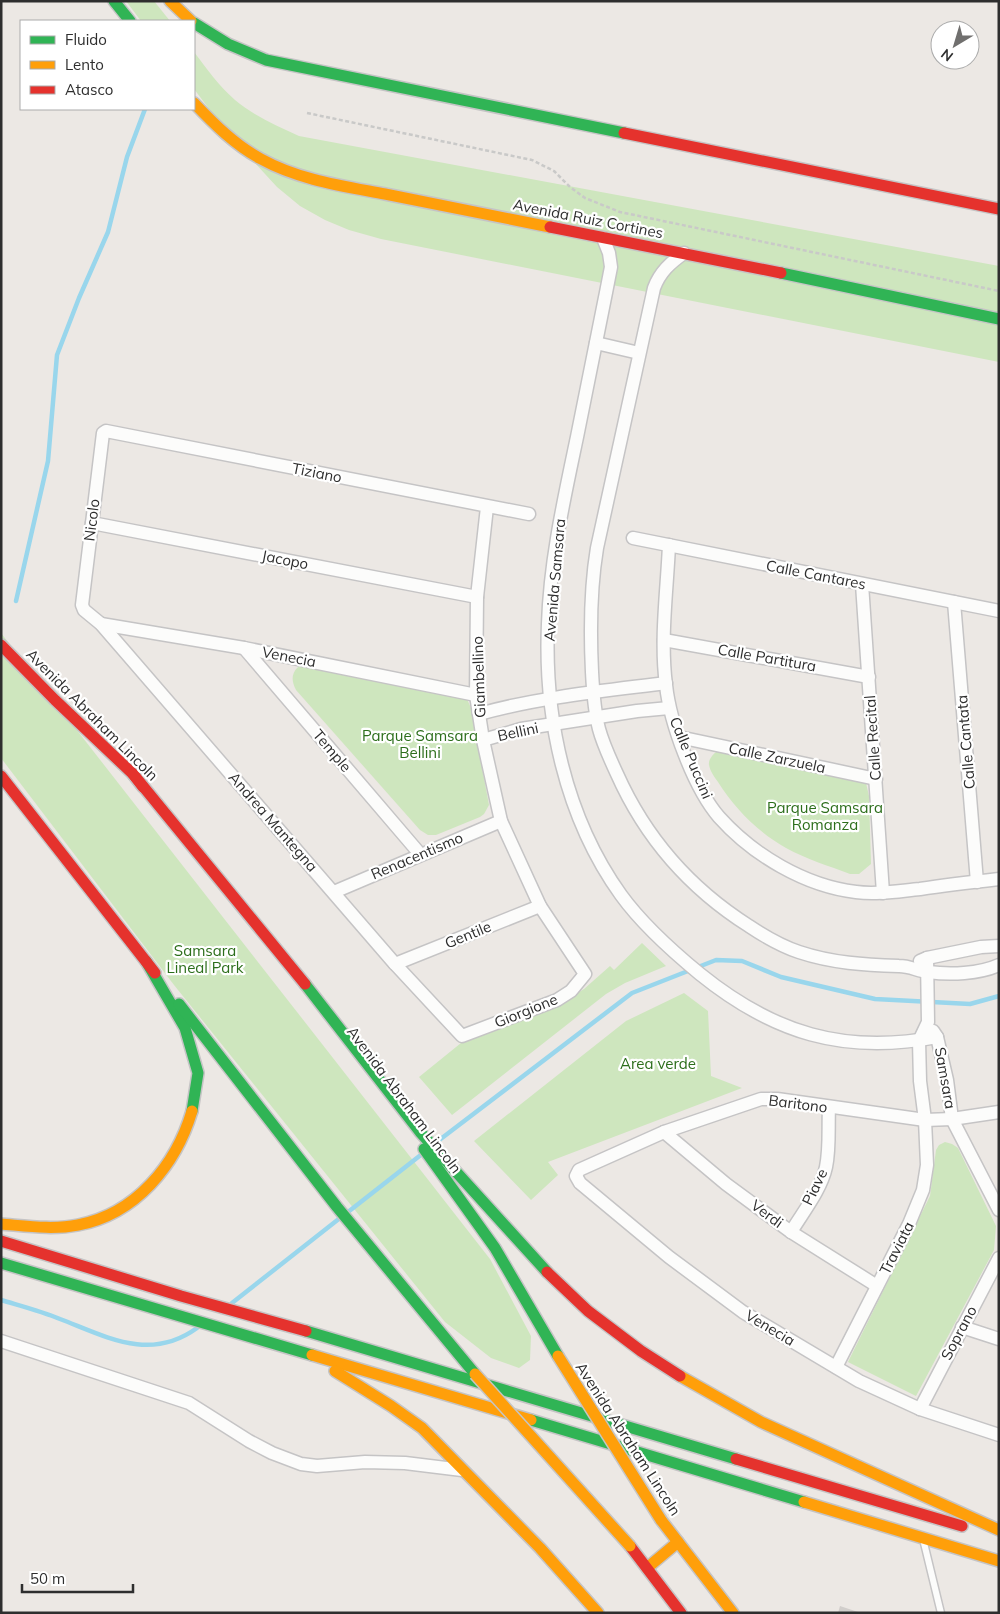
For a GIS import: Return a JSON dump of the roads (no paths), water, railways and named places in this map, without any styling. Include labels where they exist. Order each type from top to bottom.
[{"type":"main road","points":[[114,1],[129,20]]},
{"type":"main road","points":[[170,1],[190,20]]},
{"type":"main road","points":[[195,24],[241,52],[266,60],[999,209]]},
{"type":"main road","name":"Avenida Ruiz Cortines","points":[[195,104],[219,129],[261,160],[291,173],[324,182],[603,238],[684,252],[999,318]]},
{"type":"main road","name":"Avenida Abraham Lincoln","points":[[1,645],[55,700],[133,774],[408,1127],[495,1248],[558,1356],[661,1520],[733,1613]]},
{"type":"main road","points":[[133,774],[278,949],[441,1157],[536,1262],[588,1310],[641,1351],[698,1387],[761,1422],[999,1530]]},
{"type":"main road","points":[[1,776],[337,1208],[475,1374],[630,1546],[681,1613]]},
{"type":"main road","points":[[1,1224],[48,1227],[78,1225],[107,1216],[131,1202],[153,1183],[173,1156],[187,1128],[194,1105],[198,1073],[186,1028],[146,961]]},
{"type":"main road","points":[[1,1241],[180,1296],[283,1324],[999,1537]]},
{"type":"main road","points":[[1,1263],[999,1561]]},
{"type":"main road","points":[[284,1346],[335,1371],[422,1428],[466,1470],[598,1613]]},
{"type":"main road","points":[[647,1568],[678,1542]]},
{"type":"street","name":"Avenida Samsara","points":[[603,238],[610,253],[612,267],[557,534],[548,624],[550,698],[553,725],[575,806],[587,834],[620,894],[655,933],[696,971],[736,1002],[755,1013],[794,1030],[821,1037],[856,1043],[877,1044],[919,1041],[937,1037]]},
{"type":"street","points":[[684,252],[666,267],[657,280],[639,353],[592,578],[590,632],[596,717],[609,757],[621,784],[642,820],[678,869],[713,900],[757,931],[797,951],[847,963],[873,966],[909,966],[927,972],[974,972],[987,970],[999,965]]},
{"type":"street","points":[[596,343],[639,353]]},
{"type":"street","name":"Tiziano","points":[[106,431],[529,514]]},
{"type":"street","name":"Nicolo","points":[[84,610],[82,605],[103,432],[106,431]]},
{"type":"street","name":"Giambellino","points":[[487,507],[477,597],[476,695],[484,740],[501,821],[540,906],[585,974]]},
{"type":"street","name":"Jacopo","points":[[92,523],[477,597]]},
{"type":"street","name":"Calle Cantares","points":[[633,538],[999,611]]},
{"type":"street","name":"Calle Puccini","points":[[669,545],[664,640],[669,708],[698,784],[713,808],[737,835],[786,869],[815,882],[857,893],[883,893],[999,879]]},
{"type":"street","name":"Calle Recital","points":[[862,584],[883,893]]},
{"type":"street","name":"Calle Cantata","points":[[954,602],[977,882]]},
{"type":"street","name":"Andrea Mantegna","points":[[84,610],[101,624],[395,964],[460,1035]]},
{"type":"street","name":"Venecia","points":[[101,624],[244,648],[476,695]]},
{"type":"street","name":"Calle Partitura","points":[[664,640],[869,676]]},
{"type":"street","name":"Temple","points":[[244,648],[420,854]]},
{"type":"street","name":"Bellini","points":[[479,714],[513,704],[666,683]]},
{"type":"street","name":"Bellini","points":[[484,740],[516,730],[669,708]]},
{"type":"street","name":"Calle Zarzuela","points":[[679,737],[876,779]]},
{"type":"street","name":"Renacentismo","points":[[334,892],[501,821]]},
{"type":"street","name":"Gentile","points":[[395,964],[540,906]]},
{"type":"street","points":[[909,966],[927,958],[981,947],[999,946]]},
{"type":"street","points":[[919,1041],[928,1022],[927,958]]},
{"type":"street","name":"Giorgione","points":[[460,1035],[462,1036],[557,1000],[571,991],[585,974]]},
{"type":"street","points":[[928,1022],[937,1037]]},
{"type":"street","name":"Samsara","points":[[937,1037],[947,1080],[952,1119]]},
{"type":"street","name":"Samsara","points":[[919,1041],[920,1081],[925,1120]]},
{"type":"street","name":"Baritono","points":[[579,1170],[664,1132],[761,1099],[777,1099],[828,1108],[925,1120],[952,1119],[999,1112]]},
{"type":"street","name":"Piave","points":[[791,1232],[819,1186],[826,1168],[828,1108]]},
{"type":"street","points":[[952,1119],[999,1210]]},
{"type":"street","name":"Traviata","points":[[836,1367],[909,1224],[921,1196],[927,1165],[925,1120]]},
{"type":"street","name":"Verdi","points":[[664,1132],[726,1184],[791,1232],[877,1286]]},
{"type":"street","name":"Venecia","points":[[579,1170],[576,1176],[580,1183],[706,1286],[743,1312],[859,1381],[920,1409],[999,1435]]},
{"type":"street","name":"Soprano","points":[[920,1409],[999,1258]]},
{"type":"street","points":[[962,1327],[999,1339]]},
{"type":"street","points":[[1,1341],[189,1403],[249,1441],[272,1453],[301,1464],[317,1466],[364,1462],[405,1462],[466,1470]]},
{"type":"lane","points":[[922,1537],[941,1613]]},
{"type":"waterway","points":[[16,601],[48,461],[57,355],[79,298],[108,232],[127,157],[145,110]]},
{"type":"waterway","points":[[438,1141],[632,993],[716,960],[742,961],[781,977],[875,999],[970,1004],[999,996]]},
{"type":"waterway","points":[[348,1212],[422,1154]]},
{"type":"waterway","points":[[232,1303],[340,1218]]},
{"type":"waterway","points":[[1,1300],[128,1343],[145,1345],[162,1343],[180,1338],[197,1328]]},
{"type":"park label","name":"Parque Samsara Bellini","points":[[420,744]]},
{"type":"park label","name":"Parque Samsara Romanza","points":[[825,816]]},
{"type":"park label","name":"Samsara Lineal Park","points":[[205,960]]},
{"type":"park label","name":"Area verde","points":[[658,1064]]}]
